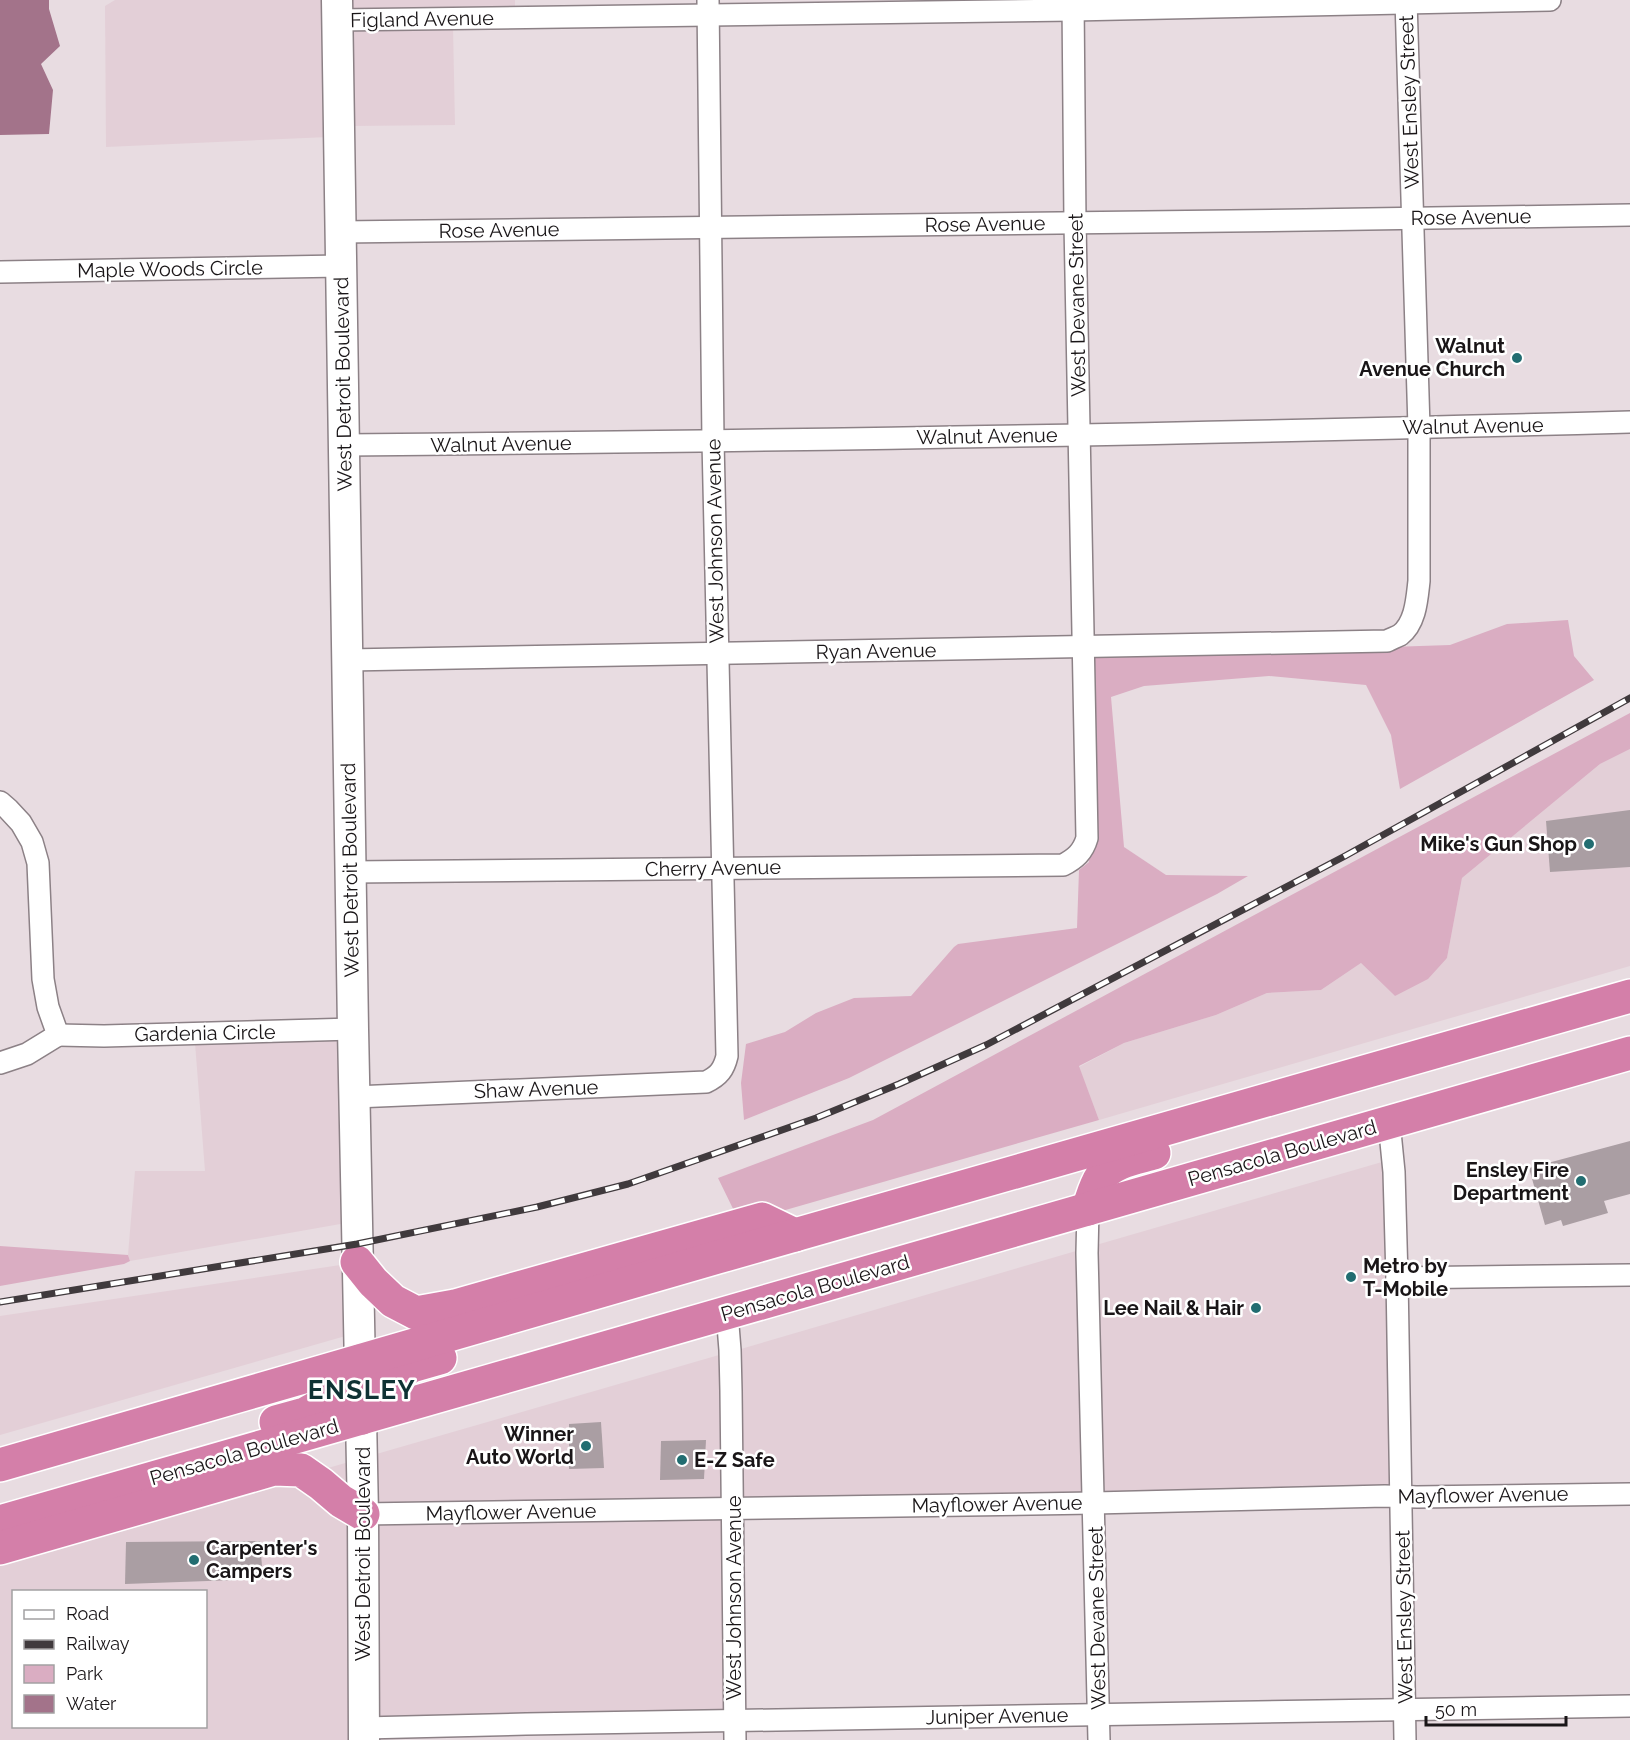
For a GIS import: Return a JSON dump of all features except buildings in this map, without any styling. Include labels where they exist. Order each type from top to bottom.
[{"type":"highway","points":[[0,1465],[1630,996]]},
{"type":"highway","points":[[1428,1111],[1509,1067],[1630,1032]]},
{"type":"highway","name":"Pensacola Boulevard","points":[[0,1522],[1630,1053]]},
{"type":"highway","points":[[1088,1209],[1102,1175],[1120,1163],[1261,1122],[1324,1084]]},
{"type":"highway","points":[[357,1262],[373,1282],[393,1301],[416,1312],[456,1306],[762,1219],[795,1235]]},
{"type":"highway","points":[[362,1418],[382,1383],[412,1366],[671,1291],[718,1257]]},
{"type":"highway","points":[[0,1501],[305,1414],[341,1395],[360,1361]]},
{"type":"highway","points":[[0,1548],[274,1469],[301,1470],[341,1501],[363,1514]]},
{"type":"street","name":"Figland Avenue","points":[[337,10],[1550,0]]},
{"type":"street","name":"West Ensley Street","points":[[1402,633],[1410,623],[1419,581],[1419,428],[1407,1]]},
{"type":"street","name":"West Devane Street","points":[[1073,5],[1087,838],[1075,859]]},
{"type":"street","name":"West Johnson Avenue","points":[[708,7],[717,654],[728,1056],[724,1068],[716,1077]]},
{"type":"street","name":"West Detroit Boulevard","points":[[337,10],[350,872],[362,1418],[364,1734]]},
{"type":"street","name":"Rose Avenue","points":[[340,232],[1630,215]]},
{"type":"street","name":"Maple Woods Circle","points":[[0,272],[341,266]]},
{"type":"street","name":"Walnut Avenue","points":[[344,445],[713,441],[1630,422]]},
{"type":"street","name":"Ryan Avenue","points":[[348,660],[1387,641],[1402,633]]},
{"type":"street","points":[[0,802],[21,823],[32,842],[38,864],[43,979],[48,1007],[58,1035],[27,1054],[0,1063]]},
{"type":"street","name":"Cherry Avenue","points":[[350,872],[1063,866],[1075,859]]},
{"type":"street","name":"Gardenia Circle","points":[[58,1035],[353,1029]]},
{"type":"street","name":"Shaw Avenue","points":[[355,1097],[706,1082],[716,1077]]},
{"type":"street","name":"West Ensley Street","points":[[1389,1122],[1394,1172],[1398,1278],[1405,1740]]},
{"type":"street","name":"West Devane Street","points":[[1088,1209],[1087,1261],[1099,1740]]},
{"type":"street","points":[[1398,1278],[1630,1275]]},
{"type":"street","name":"West Johnson Avenue","points":[[727,1313],[730,1350],[735,1731]]},
{"type":"street","name":"Mayflower Avenue","points":[[363,1514],[1630,1494]]},
{"type":"street","name":"Juniper Avenue","points":[[364,1734],[735,1731],[1099,1714],[1630,1706]]},
{"type":"shaded area","points":[[115,0],[326,0],[328,137],[106,147],[105,6]]},
{"type":"shaded area","points":[[348,0],[515,0],[515,7],[348,10]]},
{"type":"shaded area","points":[[453,27],[455,125],[350,126],[348,29]]},
{"type":"shaded area","points":[[1630,749],[1630,966],[1099,1120],[1079,1067],[1124,1043],[1216,1015],[1267,993],[1321,990],[1361,963],[1395,996],[1447,958],[1462,878],[1600,764]]},
{"type":"shaded area","points":[[342,1039],[346,1223],[130,1261],[128,1255],[135,1171],[205,1171],[195,1043]]},
{"type":"shaded area","points":[[1382,1162],[1391,1487],[1105,1493],[1096,1245]]},
{"type":"shaded area","points":[[1076,1251],[1083,1502],[744,1514],[741,1349]]},
{"type":"shaded area","points":[[347,1264],[349,1335],[0,1435],[0,1316]]},
{"type":"shaded area","points":[[719,1355],[722,1499],[374,1504],[373,1455]]},
{"type":"shaded area","points":[[352,1461],[353,1740],[0,1740],[0,1564]]},
{"type":"shaded area","points":[[722,1518],[724,1712],[375,1719],[375,1523]]},
{"type":"green space","points":[[1568,620],[1574,656],[1594,680],[1400,789],[1391,735],[1366,685],[1269,676],[1144,686],[1111,697],[1124,847],[1166,875],[1248,876],[1217,894],[849,1078],[744,1120],[741,1083],[746,1044],[785,1032],[816,1013],[854,998],[911,996],[958,944],[1077,928],[1079,870],[1089,862],[1088,859],[1098,838],[1094,657],[1450,645],[1507,624]]},
{"type":"green space","points":[[1630,713],[1630,749],[1600,764],[1462,878],[1447,958],[1428,979],[1395,996],[1361,963],[1321,990],[1267,993],[1216,1015],[1124,1043],[1079,1066],[1099,1120],[740,1223],[718,1178],[873,1120]]},
{"type":"green space","points":[[0,1246],[128,1255],[130,1261],[124,1264],[0,1286]]},
{"type":"water","points":[[0,0],[49,0],[49,9],[60,46],[41,64],[53,90],[49,134],[0,135]]},
{"type":"railway","points":[[0,1302],[357,1244],[537,1207],[628,1184],[816,1118],[986,1045],[1345,856],[1630,698]]},
{"type":"place","name":"Walnut Avenue Church","points":[[1517,358]]},
{"type":"place","name":"Mike's Gun Shop","points":[[1589,844]]},
{"type":"place","name":"Ensley Fire Department","points":[[1581,1181]]},
{"type":"place","name":"Metro by T-Mobile","points":[[1351,1277]]},
{"type":"place","name":"Lee Nail & Hair","points":[[1256,1308]]},
{"type":"place","name":"Winner Auto World","points":[[586,1446]]},
{"type":"place","name":"E-Z Safe","points":[[682,1460]]},
{"type":"place","name":"Carpenter's Campers","points":[[194,1560]]},
{"type":"district","name":"ENSLEY","points":[[362,1390]]}]
